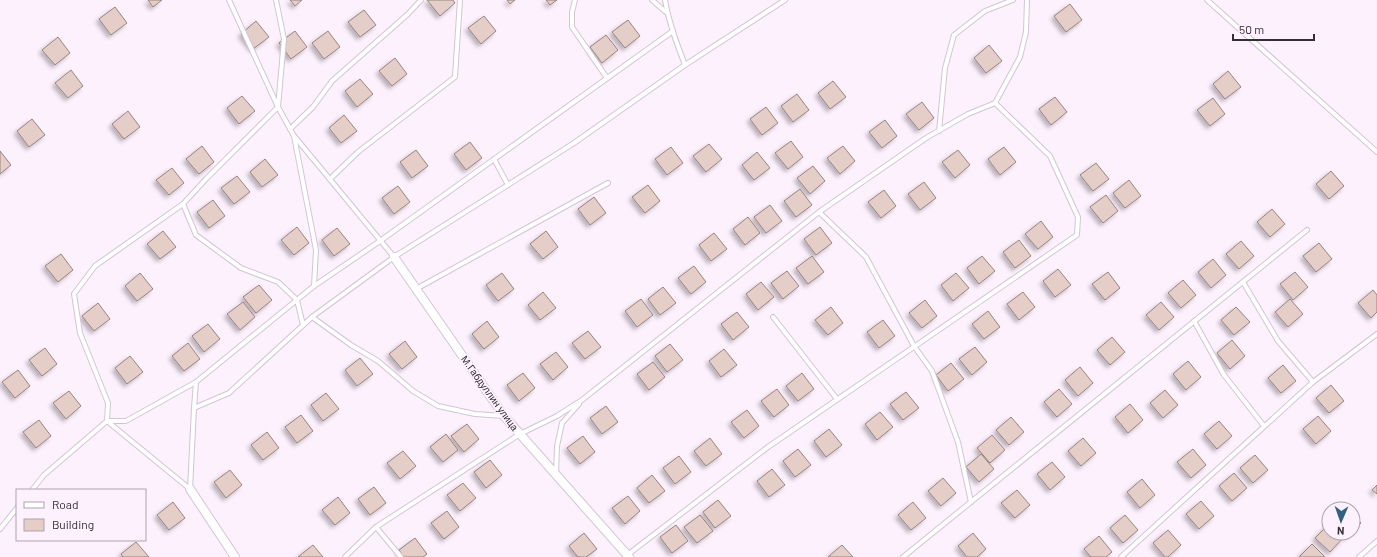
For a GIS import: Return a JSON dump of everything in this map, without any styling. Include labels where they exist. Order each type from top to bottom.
[{"type":"street","name":"М.Габдуллин улица","points":[[394,257],[504,416],[627,556]]},
{"type":"street","points":[[190,489],[235,557]]},
{"type":"lane","points":[[229,0],[278,107],[294,136],[394,257]]},
{"type":"lane","points":[[107,422],[108,403],[80,333],[74,294],[95,266],[183,204],[278,107],[284,39],[276,0]]},
{"type":"lane","points":[[290,129],[313,107],[332,81],[422,0]]},
{"type":"lane","points":[[330,179],[358,152],[454,77],[460,0]]},
{"type":"lane","points":[[575,0],[572,12],[572,26],[607,78]]},
{"type":"lane","points":[[652,0],[667,14]]},
{"type":"lane","points":[[665,0],[667,14],[685,65]]},
{"type":"lane","points":[[194,408],[229,394],[312,317],[394,257],[574,143],[685,65],[785,0]]},
{"type":"lane","points":[[939,131],[945,68],[954,35],[985,11],[1013,0]]},
{"type":"lane","points":[[345,557],[376,527],[520,434],[557,416],[582,400],[819,212],[939,131],[968,114],[995,103],[1020,57],[1026,32],[1027,0]]},
{"type":"lane","points":[[1207,0],[1377,152]]},
{"type":"lane","points":[[33,489],[44,475],[107,422],[126,421],[196,382],[314,286],[380,241],[673,31]]},
{"type":"lane","points":[[627,556],[768,447],[1077,235],[1078,217],[1050,156],[995,103]]},
{"type":"lane","points":[[294,136],[316,250],[314,286]]},
{"type":"lane","points":[[494,159],[508,185]]},
{"type":"lane","points":[[416,289],[608,183]]},
{"type":"lane","points":[[183,204],[196,235],[241,268],[278,282],[297,300],[303,325]]},
{"type":"lane","points":[[819,212],[866,257],[914,346],[932,371],[958,442],[970,502]]},
{"type":"lane","points":[[903,557],[1307,230]]},
{"type":"lane","points":[[1243,282],[1278,341],[1313,382]]},
{"type":"lane","points":[[312,317],[351,345],[378,361],[413,391],[438,406],[475,414],[504,416]]},
{"type":"lane","points":[[773,317],[837,399]]},
{"type":"lane","points":[[1194,321],[1224,375],[1264,426]]},
{"type":"lane","points":[[1121,557],[1313,382],[1377,334]]},
{"type":"lane","points":[[190,489],[196,382]]},
{"type":"lane","points":[[556,475],[557,446],[562,424],[582,400]]},
{"type":"lane","points":[[107,422],[190,489]]},
{"type":"lane","points":[[0,529],[16,509]]},
{"type":"lane","points":[[376,527],[400,557]]},
{"type":"lane","points":[[1359,557],[1377,541]]},
{"type":"building","points":[[148,0],[162,0],[153,7]]},
{"type":"building","points":[[290,0],[302,0],[295,6]]},
{"type":"building","points":[[427,0],[453,0],[455,3],[440,16]]},
{"type":"building","points":[[507,0],[515,0],[510,4]]},
{"type":"building","points":[[546,0],[557,0],[550,5]]},
{"type":"building","points":[[1070,4],[1082,20],[1066,32],[1054,16]]},
{"type":"building","points":[[115,7],[127,23],[111,35],[99,19]]},
{"type":"building","points":[[364,10],[376,25],[360,37],[348,22]]},
{"type":"building","points":[[484,16],[496,31],[481,44],[468,28]]},
{"type":"building","points":[[628,20],[640,36],[625,48],[612,32]]},
{"type":"building","points":[[256,21],[269,37],[253,49],[241,34]]},
{"type":"building","points":[[295,31],[307,47],[291,59],[279,43]]},
{"type":"building","points":[[328,31],[340,47],[324,59],[312,43]]},
{"type":"building","points":[[606,35],[618,50],[602,63],[590,47]]},
{"type":"building","points":[[58,37],[70,53],[55,65],[42,50]]},
{"type":"building","points":[[989,45],[1002,61],[986,73],[974,58]]},
{"type":"building","points":[[395,58],[407,74],[392,86],[379,71]]},
{"type":"building","points":[[71,70],[83,86],[68,98],[55,83]]},
{"type":"building","points":[[1228,71],[1241,87],[1225,99],[1213,84]]},
{"type":"building","points":[[360,79],[373,94],[357,107],[345,91]]},
{"type":"building","points":[[833,81],[846,97],[830,109],[818,93]]},
{"type":"building","points":[[797,94],[809,110],[793,122],[781,106]]},
{"type":"building","points":[[242,96],[255,111],[239,124],[227,108]]},
{"type":"building","points":[[1055,97],[1067,112],[1051,125],[1039,109]]},
{"type":"building","points":[[1213,98],[1225,114],[1210,126],[1197,110]]},
{"type":"building","points":[[922,102],[934,118],[919,130],[906,114]]},
{"type":"building","points":[[766,107],[778,123],[762,135],[750,119]]},
{"type":"building","points":[[128,111],[140,127],[124,139],[112,124]]},
{"type":"building","points":[[344,115],[357,131],[341,143],[329,128]]},
{"type":"building","points":[[32,119],[45,135],[29,147],[17,131]]},
{"type":"building","points":[[885,120],[897,136],[882,148],[869,132]]},
{"type":"building","points":[[791,141],[803,157],[788,169],[775,153]]},
{"type":"building","points":[[470,142],[482,158],[466,170],[454,154]]},
{"type":"building","points":[[709,144],[722,159],[706,172],[693,156]]},
{"type":"building","points":[[202,146],[214,162],[199,174],[186,159]]},
{"type":"building","points":[[843,146],[855,161],[840,174],[827,158]]},
{"type":"building","points":[[671,147],[683,163],[667,175],[655,159]]},
{"type":"building","points":[[1004,147],[1016,162],[1000,175],[988,159]]},
{"type":"building","points":[[416,150],[428,166],[412,178],[400,162]]},
{"type":"building","points":[[958,150],[970,165],[955,178],[942,162]]},
{"type":"building","points":[[0,151],[11,165],[0,174]]},
{"type":"building","points":[[757,152],[770,168],[754,180],[742,165]]},
{"type":"building","points":[[265,159],[278,175],[262,187],[250,172]]},
{"type":"building","points":[[1096,163],[1109,179],[1093,191],[1080,175]]},
{"type":"building","points":[[813,166],[825,181],[810,194],[797,178]]},
{"type":"building","points":[[172,168],[184,183],[169,195],[156,180]]},
{"type":"building","points":[[1331,171],[1344,186],[1329,199],[1316,184]]},
{"type":"building","points":[[237,176],[250,192],[234,204],[221,188]]},
{"type":"building","points":[[1129,180],[1141,196],[1125,208],[1113,193]]},
{"type":"building","points":[[924,182],[936,198],[920,210],[908,194]]},
{"type":"building","points":[[648,185],[660,201],[645,213],[632,197]]},
{"type":"building","points":[[398,186],[410,202],[394,214],[382,198]]},
{"type":"building","points":[[800,189],[812,205],[796,217],[784,201]]},
{"type":"building","points":[[884,190],[896,206],[881,218],[868,202]]},
{"type":"building","points":[[1106,195],[1118,211],[1103,223],[1090,207]]},
{"type":"building","points":[[594,197],[606,213],[590,225],[578,209]]},
{"type":"building","points":[[213,200],[225,216],[209,228],[197,212]]},
{"type":"building","points":[[770,205],[782,221],[766,233],[754,217]]},
{"type":"building","points":[[1272,209],[1285,224],[1270,237],[1257,222]]},
{"type":"building","points":[[748,217],[760,233],[745,245],[733,229]]},
{"type":"building","points":[[1041,221],[1053,237],[1038,249],[1025,234]]},
{"type":"building","points":[[297,227],[309,243],[294,255],[281,240]]},
{"type":"building","points":[[820,227],[832,243],[816,255],[804,239]]},
{"type":"building","points":[[337,228],[350,244],[334,256],[322,240]]},
{"type":"building","points":[[163,231],[176,247],[160,259],[147,244]]},
{"type":"building","points":[[546,231],[558,247],[543,259],[530,244]]},
{"type":"building","points":[[714,233],[727,249],[711,261],[699,245]]},
{"type":"building","points":[[1019,240],[1031,256],[1015,268],[1003,252]]},
{"type":"building","points":[[1241,241],[1254,256],[1239,269],[1226,254]]},
{"type":"building","points":[[1319,243],[1332,259],[1316,272],[1303,256]]},
{"type":"building","points":[[61,254],[73,270],[58,282],[45,266]]},
{"type":"building","points":[[812,256],[824,272],[808,284],[796,268]]},
{"type":"building","points":[[982,256],[995,271],[979,284],[967,268]]},
{"type":"building","points":[[1213,259],[1226,275],[1211,288],[1198,272]]},
{"type":"building","points":[[694,266],[706,282],[691,294],[678,278]]},
{"type":"building","points":[[1058,269],[1071,285],[1055,297],[1043,281]]},
{"type":"building","points":[[787,271],[799,286],[783,299],[771,283]]},
{"type":"building","points":[[1108,272],[1120,288],[1105,300],[1092,284]]},
{"type":"building","points":[[1295,272],[1308,287],[1293,300],[1280,284]]},
{"type":"building","points":[[140,273],[153,289],[137,301],[125,286]]},
{"type":"building","points":[[502,273],[514,289],[498,301],[486,285]]},
{"type":"building","points":[[956,273],[969,288],[953,301],[941,285]]},
{"type":"building","points":[[1183,280],[1196,295],[1181,308],[1168,293]]},
{"type":"building","points":[[761,282],[774,297],[758,310],[746,294]]},
{"type":"building","points":[[259,285],[272,300],[256,313],[243,297]]},
{"type":"building","points":[[663,287],[676,303],[660,315],[648,299]]},
{"type":"building","points":[[1373,290],[1377,295],[1377,312],[1371,318],[1358,303]]},
{"type":"building","points":[[543,292],[556,308],[540,320],[528,305]]},
{"type":"building","points":[[1023,292],[1035,307],[1019,320],[1007,304]]},
{"type":"building","points":[[641,299],[653,315],[637,327],[625,311]]},
{"type":"building","points":[[1290,299],[1303,314],[1288,327],[1275,312]]},
{"type":"building","points":[[925,300],[937,316],[922,328],[909,313]]},
{"type":"building","points":[[243,302],[255,317],[240,330],[227,314]]},
{"type":"building","points":[[1161,302],[1174,317],[1159,330],[1146,315]]},
{"type":"building","points":[[98,303],[110,319],[94,331],[82,316]]},
{"type":"building","points":[[831,307],[843,323],[828,335],[815,320]]},
{"type":"building","points":[[1236,307],[1250,322],[1234,335],[1221,320]]},
{"type":"building","points":[[988,311],[1000,327],[984,339],[972,324]]},
{"type":"building","points":[[737,312],[749,327],[733,340],[721,324]]},
{"type":"building","points":[[883,320],[895,336],[879,348],[867,332]]},
{"type":"building","points":[[487,321],[499,337],[484,349],[472,334]]},
{"type":"building","points":[[208,324],[220,339],[204,352],[192,336]]},
{"type":"building","points":[[588,331],[601,347],[585,359],[572,343]]},
{"type":"building","points":[[1112,337],[1125,352],[1110,365],[1097,350]]},
{"type":"building","points":[[1232,340],[1245,356],[1230,369],[1217,353]]},
{"type":"building","points":[[405,341],[417,357],[402,369],[389,354]]},
{"type":"building","points":[[188,343],[200,359],[184,371],[172,356]]},
{"type":"building","points":[[670,344],[683,360],[667,372],[655,356]]},
{"type":"building","points":[[975,347],[987,362],[972,375],[959,359]]},
{"type":"building","points":[[45,348],[57,364],[42,376],[29,360]]},
{"type":"building","points":[[724,349],[737,365],[721,377],[709,361]]},
{"type":"building","points":[[556,352],[568,367],[553,380],[540,364]]},
{"type":"building","points":[[130,356],[143,372],[127,384],[115,368]]},
{"type":"building","points":[[360,358],[373,374],[357,386],[345,370]]},
{"type":"building","points":[[1188,361],[1201,377],[1186,390],[1173,374]]},
{"type":"building","points":[[653,362],[665,377],[649,390],[637,374]]},
{"type":"building","points":[[951,363],[964,379],[948,391],[936,375]]},
{"type":"building","points":[[1283,365],[1296,381],[1281,393],[1268,378]]},
{"type":"building","points":[[1080,367],[1093,383],[1078,396],[1065,380]]},
{"type":"building","points":[[18,370],[30,386],[15,398],[2,382]]},
{"type":"building","points":[[523,373],[535,388],[519,401],[507,385]]},
{"type":"building","points":[[802,373],[814,389],[798,401],[786,386]]},
{"type":"building","points":[[1331,385],[1344,401],[1329,413],[1316,398]]},
{"type":"building","points":[[777,389],[789,405],[774,417],[761,401]]},
{"type":"building","points":[[1059,389],[1072,404],[1057,417],[1044,402]]},
{"type":"building","points":[[1165,390],[1178,405],[1163,418],[1150,403]]},
{"type":"building","points":[[69,391],[81,406],[66,419],[53,403]]},
{"type":"building","points":[[906,392],[919,408],[903,420],[890,404]]},
{"type":"building","points":[[326,393],[339,409],[323,421],[311,405]]},
{"type":"building","points":[[1130,404],[1143,420],[1128,433],[1115,417]]},
{"type":"building","points":[[606,406],[618,422],[602,434],[590,418]]},
{"type":"building","points":[[747,410],[759,426],[744,438],[731,422]]},
{"type":"building","points":[[880,412],[893,427],[877,440],[865,424]]},
{"type":"building","points":[[301,415],[313,431],[297,443],[285,427]]},
{"type":"building","points":[[1318,416],[1331,431],[1316,444],[1303,429]]},
{"type":"building","points":[[1011,417],[1024,432],[1009,445],[996,430]]},
{"type":"building","points":[[39,420],[51,436],[36,448],[23,432]]},
{"type":"building","points":[[1219,421],[1232,436],[1217,449],[1204,434]]},
{"type":"building","points":[[467,424],[479,439],[464,452],[451,436]]},
{"type":"building","points":[[829,429],[842,445],[826,457],[814,441]]},
{"type":"building","points":[[267,432],[279,448],[263,460],[251,445]]},
{"type":"building","points":[[446,434],[458,450],[443,462],[430,447]]},
{"type":"building","points":[[992,435],[1005,450],[990,463],[977,448]]},
{"type":"building","points":[[583,436],[595,452],[580,464],[567,448]]},
{"type":"building","points":[[710,438],[722,454],[706,466],[694,451]]},
{"type":"building","points":[[1083,438],[1096,453],[1081,466],[1068,451]]},
{"type":"building","points":[[798,449],[811,465],[795,477],[783,461]]},
{"type":"building","points":[[1193,449],[1206,465],[1191,478],[1177,462]]},
{"type":"building","points":[[403,451],[416,466],[400,479],[387,463]]},
{"type":"building","points":[[981,454],[994,469],[979,482],[966,467]]},
{"type":"building","points":[[1255,455],[1268,470],[1253,483],[1240,468]]},
{"type":"building","points":[[679,456],[691,472],[675,484],[663,468]]},
{"type":"building","points":[[490,460],[502,475],[486,488],[474,472]]},
{"type":"building","points":[[1052,462],[1065,477],[1050,490],[1037,474]]},
{"type":"building","points":[[772,469],[785,485],[769,497],[757,481]]},
{"type":"building","points":[[230,470],[242,485],[226,498],[214,482]]},
{"type":"building","points":[[1234,473],[1247,488],[1232,501],[1219,486]]},
{"type":"building","points":[[652,475],[665,491],[649,503],[637,488]]},
{"type":"building","points":[[943,478],[956,493],[941,506],[928,491]]},
{"type":"building","points":[[1142,479],[1155,495],[1140,508],[1127,492]]},
{"type":"building","points":[[463,483],[476,498],[460,511],[447,495]]},
{"type":"building","points":[[1377,485],[1377,494],[1372,490]]},
{"type":"building","points":[[374,487],[386,503],[370,515],[358,499]]},
{"type":"building","points":[[1017,490],[1030,505],[1015,518],[1001,503]]},
{"type":"building","points":[[628,496],[640,511],[625,524],[612,508]]},
{"type":"building","points":[[338,497],[350,513],[335,525],[322,510]]},
{"type":"building","points":[[718,500],[731,516],[715,528],[703,512]]},
{"type":"building","points":[[1201,501],[1214,516],[1199,529],[1186,514]]},
{"type":"building","points":[[173,502],[185,518],[169,530],[157,515]]},
{"type":"building","points":[[913,502],[926,518],[911,530],[898,515]]},
{"type":"building","points":[[447,511],[459,527],[444,539],[431,523]]},
{"type":"building","points":[[700,515],[713,531],[697,543],[684,527]]},
{"type":"building","points":[[1125,515],[1138,530],[1123,543],[1110,528]]},
{"type":"building","points":[[676,525],[688,541],[672,553],[660,537]]},
{"type":"building","points":[[1168,530],[1181,545],[1168,557],[1165,557],[1153,543]]},
{"type":"building","points":[[1321,532],[1321,541],[1340,541],[1330,552],[1315,538]]},
{"type":"building","points":[[584,533],[597,549],[586,557],[578,557],[569,546]]},
{"type":"building","points":[[973,533],[986,549],[977,557],[967,557],[958,546]]},
{"type":"building","points":[[1099,536],[1112,552],[1106,557],[1091,557],[1084,549]]},
{"type":"building","points":[[415,538],[427,554],[423,557],[404,557],[399,550]]},
{"type":"building","points":[[136,542],[149,557],[123,557],[121,554]]},
{"type":"building","points":[[1312,544],[1325,557],[1299,557]]},
{"type":"building","points":[[313,545],[323,557],[298,557]]},
{"type":"building","points":[[842,545],[853,557],[828,557]]}]
